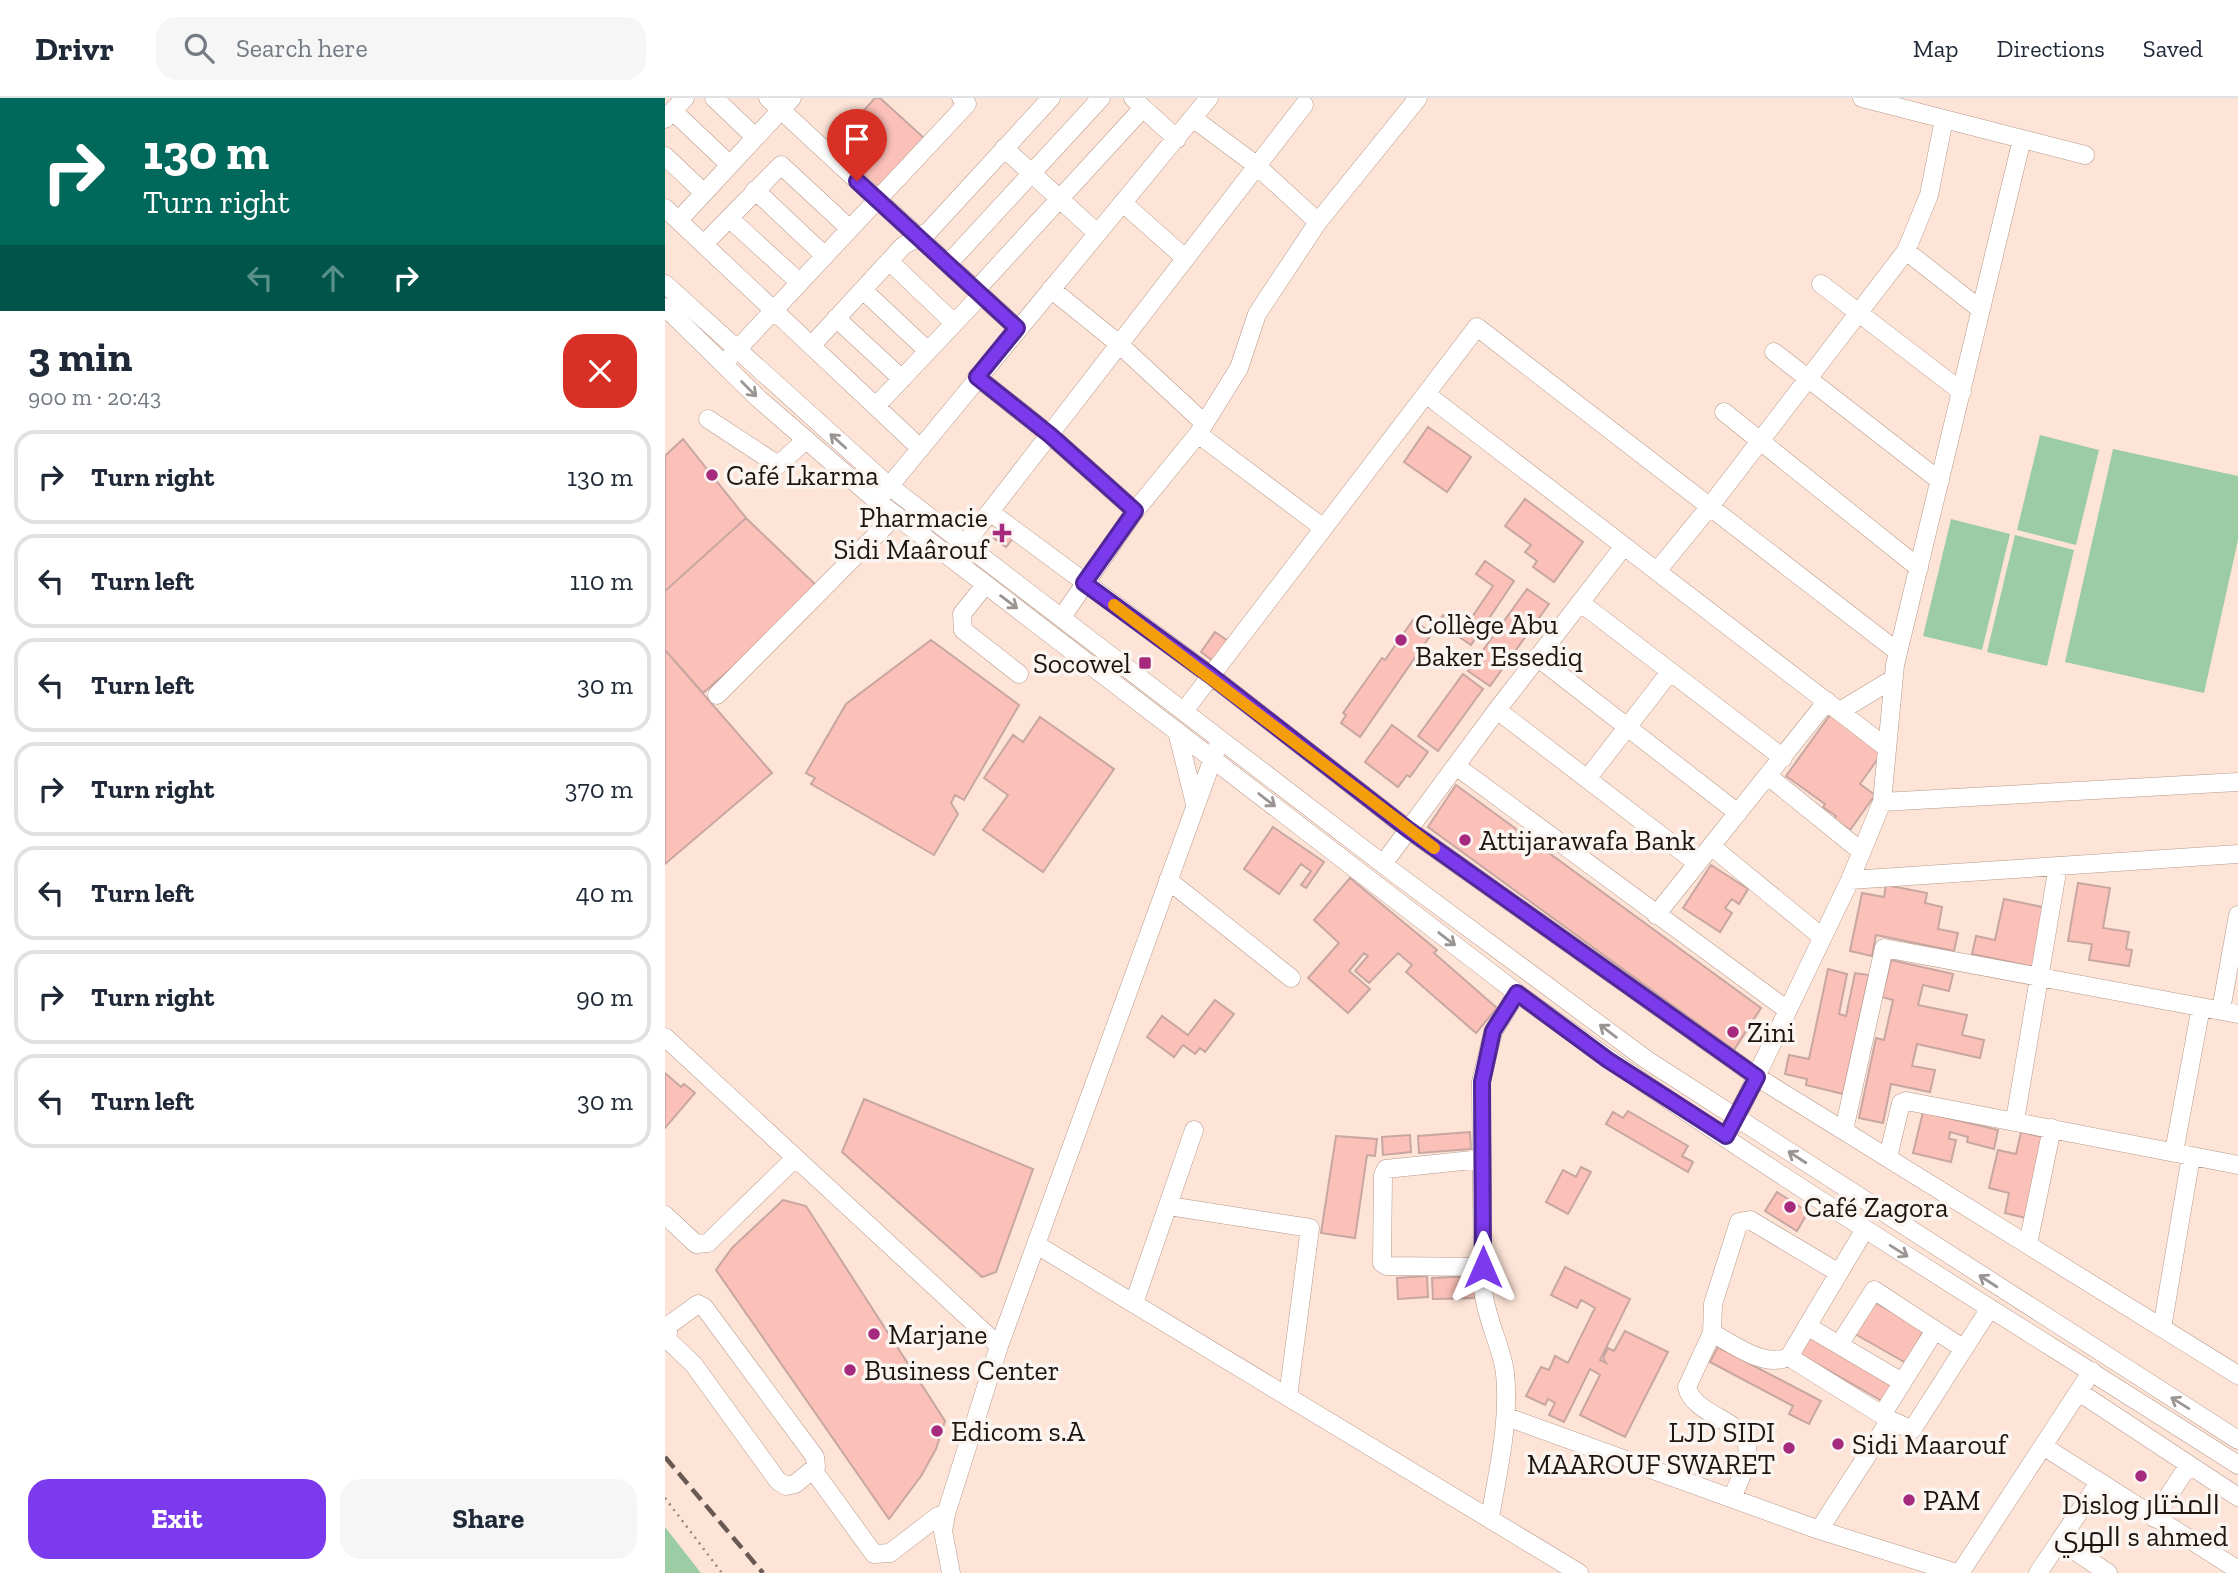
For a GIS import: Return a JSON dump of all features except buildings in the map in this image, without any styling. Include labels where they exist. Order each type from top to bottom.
[{"type":"street","points":[[714,98],[755,137]]},
{"type":"street","points":[[812,345],[903,246],[929,231],[1051,98]]},
{"type":"street","points":[[948,264],[1101,98]]},
{"type":"street","points":[[1062,617],[1135,511],[1201,429],[1239,368],[1257,314],[1318,222],[1418,98]]},
{"type":"street","points":[[1862,98],[2085,155]]},
{"type":"street","points":[[723,363],[967,100]]},
{"type":"street","points":[[679,220],[755,137],[780,102],[916,238],[1017,328]]},
{"type":"street","points":[[877,405],[954,323],[1138,103],[1177,139]]},
{"type":"street","points":[[965,544],[1304,105]]},
{"type":"street","points":[[877,501],[1017,328],[1177,139],[1199,106],[1256,165],[1318,222]]},
{"type":"street","points":[[674,109],[730,165]]},
{"type":"street","points":[[1657,571],[1761,442],[1906,251],[1929,195],[1944,119]]},
{"type":"street","points":[[1726,1136],[1757,1077],[1786,1009],[1850,880],[1882,802],[1893,679],[1898,652],[2022,139]]},
{"type":"street","points":[[1004,148],[1097,233]]},
{"type":"street","points":[[665,156],[704,193]]},
{"type":"street","points":[[704,244],[778,165],[784,166],[849,228]]},
{"type":"street","points":[[755,190],[824,255]]},
{"type":"street","points":[[1123,203],[1185,258]]},
{"type":"street","points":[[665,208],[920,448]]},
{"type":"street","points":[[729,218],[799,282]]},
{"type":"street","points":[[1906,251],[1980,309]]},
{"type":"street","points":[[889,261],[954,323]]},
{"type":"street","points":[[665,284],[889,486],[1384,864],[1647,1060],[2238,1440]]},
{"type":"street","points":[[1821,284],[1962,392]]},
{"type":"street","points":[[1051,289],[1119,344],[1201,429],[1322,527]]},
{"type":"street","points":[[863,290],[928,351]]},
{"type":"street","points":[[665,307],[806,440],[877,501],[1608,1060],[1865,1229],[2238,1465]]},
{"type":"street","points":[[837,318],[902,379]]},
{"type":"street","points":[[1184,711],[1475,328],[1481,328],[1898,652]]},
{"type":"street","points":[[1774,352],[1940,481]]},
{"type":"street","points":[[977,377],[1050,435],[1135,511]]},
{"type":"street","points":[[1426,394],[1887,748]]},
{"type":"street","points":[[1724,412],[1919,568]]},
{"type":"street","points":[[708,419],[778,465],[806,440]]},
{"type":"street","points":[[990,512],[1210,675],[1409,830],[1757,1077],[2238,1375]]},
{"type":"street","points":[[717,695],[897,515]]},
{"type":"street","points":[[1384,864],[1537,657],[1625,546]]},
{"type":"street","points":[[985,584],[963,614],[963,630],[1019,674]]},
{"type":"street","points":[[1581,603],[1783,758]]},
{"type":"street","points":[[1537,657],[1738,813]]},
{"type":"street","points":[[1587,779],[1671,672]]},
{"type":"street","points":[[1656,915],[1783,758],[1833,706],[1893,679]]},
{"type":"street","points":[[1497,710],[1697,863]]},
{"type":"street","points":[[1177,731],[1195,804]]},
{"type":"street","points":[[951,1573],[943,1531],[946,1514],[999,1346],[1220,738]]},
{"type":"street","points":[[1456,766],[1786,1009]]},
{"type":"street","points":[[1768,776],[1862,852]]},
{"type":"street","points":[[1882,802],[2238,782]]},
{"type":"street","points":[[1711,846],[1822,937]]},
{"type":"street","points":[[1850,880],[2238,854]]},
{"type":"street","points":[[2015,1120],[2041,979],[2058,866]]},
{"type":"street","points":[[1168,880],[1291,978]]},
{"type":"street","points":[[1844,1129],[1883,949],[2229,1012],[2238,915]]},
{"type":"street","points":[[1490,1518],[1507,1417],[1504,1370],[1485,1312],[1482,1082],[1486,1053],[1493,1031],[1517,993]]},
{"type":"street","points":[[2162,1328],[2201,1007]]},
{"type":"street","points":[[665,1037],[999,1346]]},
{"type":"street","points":[[1888,1157],[1902,1101],[2015,1120],[2238,1165]]},
{"type":"street","points":[[2028,1244],[2052,1128]]},
{"type":"street","points":[[1134,1303],[1194,1130]]},
{"type":"street","points":[[665,1215],[696,1244],[708,1243],[795,1158]]},
{"type":"street","points":[[1482,1158],[1386,1169],[1383,1175],[1382,1263],[1387,1266],[1483,1267]]},
{"type":"street","points":[[1169,1206],[1310,1228],[1289,1396]]},
{"type":"street","points":[[1732,1498],[1746,1458],[1748,1446],[1744,1436],[1692,1399],[1687,1387],[1712,1333],[1713,1304],[1736,1227],[1741,1220],[1750,1220],[1839,1273]]},
{"type":"street","points":[[1789,1357],[1865,1229]]},
{"type":"street","points":[[1037,1245],[1579,1573]]},
{"type":"street","points":[[1839,1345],[1874,1290],[1964,1349]]},
{"type":"street","points":[[698,1304],[704,1307],[815,1457],[817,1464],[813,1470],[790,1486],[778,1481],[694,1365],[670,1342],[666,1335],[669,1325],[692,1306],[698,1304]]},
{"type":"street","points":[[1712,1333],[1771,1361],[1789,1357],[1910,1430],[1914,1429],[1990,1308]]},
{"type":"street","points":[[1807,1326],[1902,1382]]},
{"type":"street","points":[[1819,1530],[1886,1417],[1902,1382],[1935,1330]]},
{"type":"street","points":[[1507,1417],[1925,1568],[1959,1573],[2078,1392],[2089,1346]]},
{"type":"street","points":[[2078,1392],[2238,1497]]},
{"type":"street","points":[[2043,1447],[2238,1570]]},
{"type":"street","points":[[2154,1518],[2188,1466]]},
{"type":"street","points":[[813,1470],[866,1545],[884,1542],[896,1547],[905,1544],[937,1516],[946,1514]]},
{"type":"street","points":[[2038,1573],[2098,1484]]},
{"type":"street","points":[[2060,1541],[2108,1573]]},
{"type":"path","points":[[665,1498],[722,1573]]},
{"type":"green space","points":[[2040,435],[2099,450],[2076,545],[2017,530]]},
{"type":"green space","points":[[2113,449],[2238,476],[2238,540],[2204,693],[2065,662]]},
{"type":"green space","points":[[1951,519],[2010,534],[1982,650],[1923,636]]},
{"type":"green space","points":[[2015,535],[2074,550],[2047,666],[1987,652]]},
{"type":"green space","points":[[665,1527],[701,1573],[665,1573]]},
{"type":"railway","points":[[665,1457],[763,1573]]},
{"type":"slow traffic","points":[[1114,605],[1210,675],[1434,848]]},
{"type":"place","name":"Café Lkarma","points":[[712,475]]},
{"type":"place","name":"Pharmacie Sidi Maârouf","points":[[1002,533]]},
{"type":"place","name":"Collège Abu Baker Essediq","points":[[1401,640]]},
{"type":"place","name":"Socowel","points":[[1145,663]]},
{"type":"place","name":"Attijarawafa Bank","points":[[1465,840]]},
{"type":"place","name":"Zini","points":[[1733,1032]]},
{"type":"place","name":"Café Zagora","points":[[1790,1207]]},
{"type":"place","name":"Marjane","points":[[874,1334]]},
{"type":"place","name":"Business Center","points":[[850,1370]]},
{"type":"place","name":"Edicom s.A","points":[[937,1431]]},
{"type":"place","name":"Sidi Maarouf","points":[[1838,1444]]},
{"type":"place","name":"LJD SIDI MAAROUF SWARET","points":[[1789,1448]]},
{"type":"place","name":"Dislog المختار الهري s ahmed","points":[[2141,1476]]},
{"type":"place","name":"PAM","points":[[1909,1500]]},
{"type":"route","points":[[857,181],[1017,328],[977,377],[1050,435],[1135,511],[1084,583],[1210,675],[1409,830],[1757,1077],[1726,1136],[1608,1060],[1517,993],[1493,1031],[1486,1053],[1482,1082],[1483,1267]]}]
